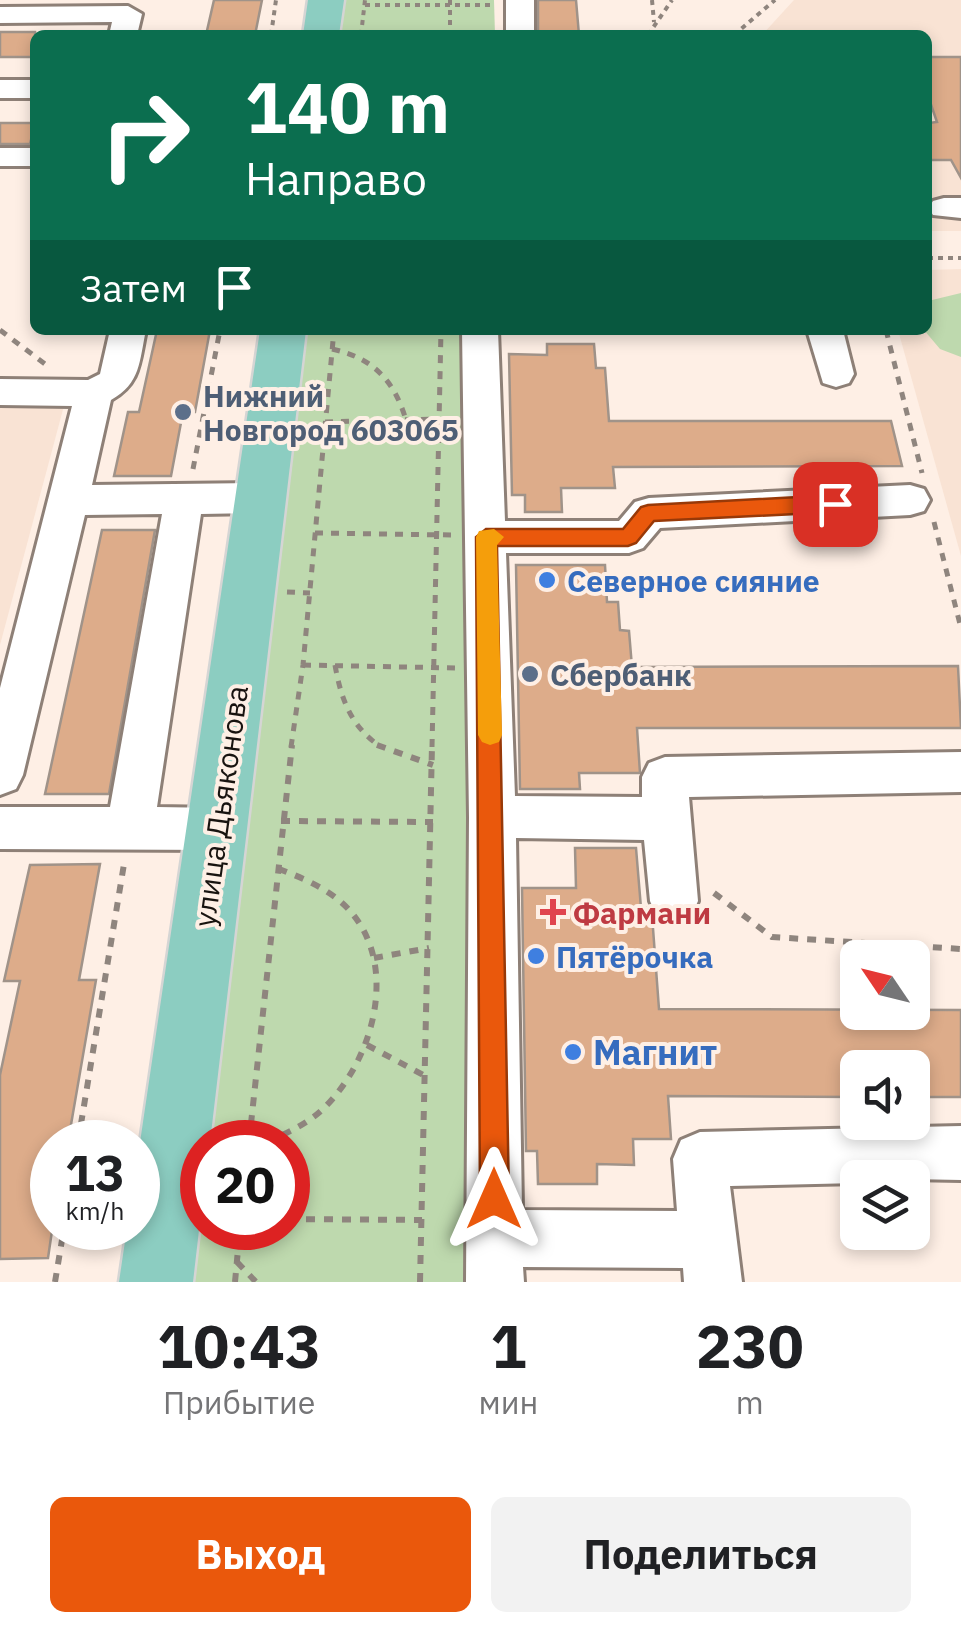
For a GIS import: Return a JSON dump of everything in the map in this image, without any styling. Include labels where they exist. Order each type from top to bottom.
[{"type":"main road","points":[[323,30],[326,0]]},
{"type":"main road","name":"улица Дьяконова","points":[[156,1282],[261,498],[307,340]]},
{"type":"street","points":[[520,2],[520,30]]},
{"type":"street","points":[[0,14],[128,14],[123,30]]},
{"type":"street","points":[[0,90],[30,90]]},
{"type":"street","points":[[0,157],[30,157]]},
{"type":"street","points":[[0,392],[81,393],[116,381],[127,335]]},
{"type":"street","points":[[480,335],[492,817],[495,1260],[711,1261],[700,1159],[961,1153]]},
{"type":"street","points":[[826,335],[836,374]]},
{"type":"street","points":[[0,775],[69,500],[81,393]]},
{"type":"street","points":[[130,829],[184,498]]},
{"type":"street","points":[[69,500],[261,498]]},
{"type":"street","points":[[486,537],[628,538],[648,513],[910,500]]},
{"type":"street","points":[[492,817],[670,860],[665,777],[961,772]]},
{"type":"street","points":[[0,828],[218,829]]},
{"type":"path","points":[[272,30],[276,0]]},
{"type":"path","points":[[652,0],[655,24]]},
{"type":"path","points":[[651,30],[672,0]]},
{"type":"path","points":[[740,30],[774,0]]},
{"type":"path","points":[[362,30],[365,2],[520,2]]},
{"type":"path","points":[[450,3],[450,30]]},
{"type":"path","points":[[932,258],[961,258]]},
{"type":"path","points":[[0,330],[81,393]]},
{"type":"path","points":[[184,498],[199,450],[219,335]]},
{"type":"path","points":[[420,1282],[441,335]]},
{"type":"path","points":[[250,1120],[281,821],[303,665],[324,422],[307,340],[372,363],[400,395],[406,420]]},
{"type":"path","points":[[324,422],[438,419]]},
{"type":"path","points":[[315,533],[436,534]]},
{"type":"path","points":[[303,665],[489,668]]},
{"type":"path","points":[[336,666],[338,691],[349,718],[371,742],[404,760],[433,764]]},
{"type":"path","points":[[281,821],[432,822]]},
{"type":"path","points":[[82,1120],[130,829]]},
{"type":"path","points":[[670,860],[772,937],[961,949]]},
{"type":"path","points":[[279,869],[336,897],[358,922],[374,958],[378,996],[367,1045],[346,1083],[307,1120]]},
{"type":"path","points":[[374,958],[429,948]]},
{"type":"path","points":[[367,1045],[426,1076]]},
{"type":"path","points":[[310,1219],[422,1220]]},
{"type":"path","points":[[55,1282],[60,1250]]},
{"type":"path","points":[[235,1282],[238,1250]]},
{"type":"path","points":[[237,1262],[256,1282]]},
{"type":"shaded area","points":[[794,0],[961,0],[961,231],[932,231],[932,30],[767,30]]},
{"type":"shaded area","points":[[961,269],[961,556],[899,335],[932,335],[932,270]]},
{"type":"shaded area","points":[[0,402],[65,402],[0,645]]},
{"type":"green space","points":[[337,0],[494,0],[495,30],[334,30]]},
{"type":"green space","points":[[961,293],[961,357],[940,349],[928,335],[932,335],[932,300]]},
{"type":"green space","points":[[298,335],[475,335],[473,1282],[190,1282],[193,1250],[310,1250],[310,1120],[209,1120]]},
{"type":"building","points":[[214,0],[262,0],[256,30],[207,30]]},
{"type":"building","points":[[538,0],[576,0],[579,30],[538,30]]},
{"type":"building","points":[[0,32],[30,32],[30,57],[0,57]]},
{"type":"building","points":[[932,57],[961,57],[961,178],[951,160],[932,160],[932,123],[937,122],[932,108]]},
{"type":"building","points":[[0,123],[30,123],[30,144],[0,144]]},
{"type":"building","points":[[156,335],[209,335],[195,412],[183,412],[171,476],[114,476],[128,412],[139,412]]},
{"type":"building","points":[[547,344],[594,344],[596,368],[605,368],[609,421],[891,421],[902,466],[613,467],[615,488],[561,488],[562,512],[525,512],[525,495],[512,495],[509,354],[547,355]]},
{"type":"building","points":[[102,530],[155,530],[109,794],[45,794]]},
{"type":"building","points":[[516,565],[605,565],[607,602],[618,602],[620,630],[629,631],[632,667],[958,666],[961,728],[637,728],[640,773],[579,773],[580,789],[520,789]]},
{"type":"building","name":"Магнит","points":[[575,848],[636,848],[641,908],[649,908],[652,915],[659,1009],[840,1010],[840,1030],[930,1030],[930,1010],[961,1010],[961,1097],[930,1097],[930,1050],[840,1050],[840,1097],[668,1096],[671,1139],[633,1139],[634,1165],[597,1164],[597,1184],[538,1184],[537,1151],[526,1151],[522,888],[576,888]]},
{"type":"building","points":[[100,864],[79,980],[96,980],[72,1120],[30,1120],[30,1250],[49,1250],[48,1258],[0,1259],[0,1075],[20,981],[4,981],[30,865]]},
{"type":"slow traffic","points":[[490,735],[486,537],[494,537]]},
{"type":"place","name":"Нижний Новгород 603065","points":[[183,412]]},
{"type":"place","name":"Северное сияние","points":[[547,580]]},
{"type":"place","name":"Сбербанк","points":[[530,674]]},
{"type":"place","name":"Фармани","points":[[553,912]]},
{"type":"place","name":"Пятёрочка","points":[[536,956]]},
{"type":"place","name":"Магнит","points":[[573,1052]]},
{"type":"route","points":[[494,1199],[486,537],[628,538],[648,513],[835,504]]}]
